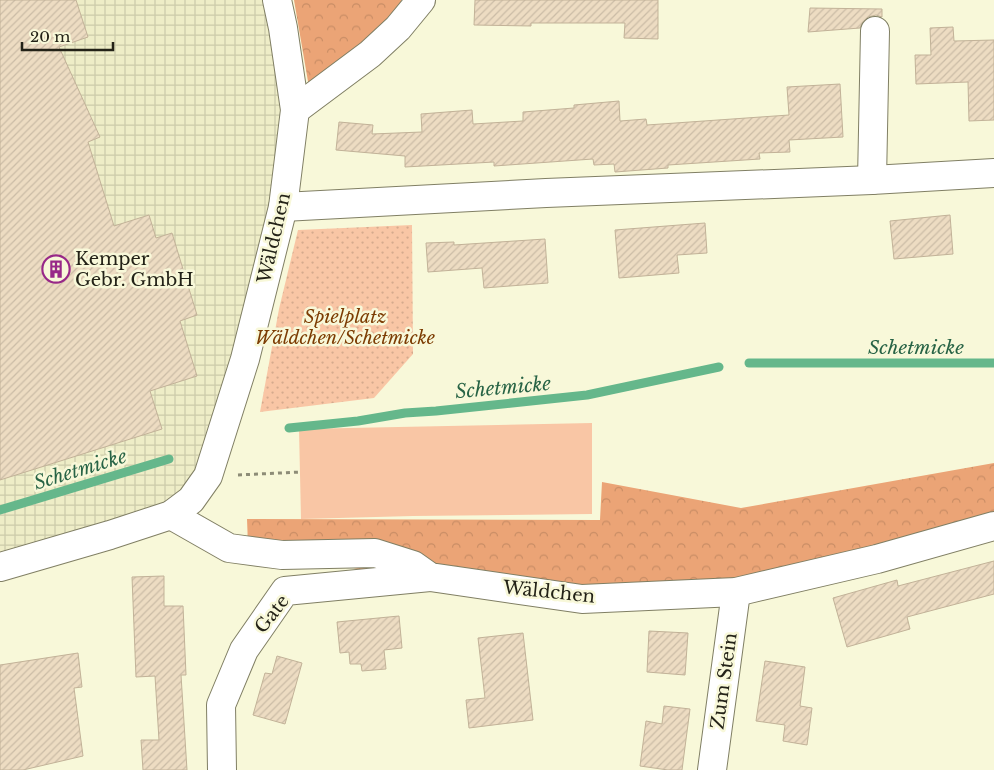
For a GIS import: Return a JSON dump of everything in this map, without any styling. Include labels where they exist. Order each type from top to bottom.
[{"type":"street","name":"Wäldchen","points":[[0,567],[171,515],[191,500],[208,476],[245,360],[283,208],[295,110],[284,28],[277,0]]},
{"type":"street","points":[[295,110],[370,54],[398,28],[421,0]]},
{"type":"street","points":[[872,180],[875,31]]},
{"type":"street","points":[[283,208],[556,193],[872,180],[994,172]]},
{"type":"street","name":"Wäldchen","points":[[171,515],[229,548],[282,555],[375,553],[413,565],[430,578],[582,599],[736,592],[876,559],[994,526]]},
{"type":"street","name":"Gate","points":[[222,770],[221,705],[244,650],[285,591],[430,578]]},
{"type":"street","name":"Zum Stein","points":[[712,770],[736,592]]},
{"type":"path","points":[[208,476],[300,472]]},
{"type":"shaded area","points":[[0,0],[275,0],[283,28],[283,207],[191,500],[0,567]]},
{"type":"green space","points":[[294,0],[401,0],[403,4],[311,99]]},
{"type":"green space","name":"Spielplatz Wäldchen/Schetmicke","points":[[412,225],[413,354],[374,398],[260,412],[279,309],[298,230]]},
{"type":"green space","points":[[592,423],[592,514],[301,519],[299,429]]},
{"type":"green space","points":[[994,463],[994,525],[801,568],[584,599],[417,582],[248,545],[247,519],[600,520],[602,482],[741,508]]},
{"type":"building","name":"Kemper Gebr. GmbH","points":[[0,0],[76,0],[88,37],[59,47],[100,137],[88,142],[114,226],[149,215],[156,238],[172,233],[197,315],[180,321],[197,376],[150,391],[162,429],[0,480]]},
{"type":"building","points":[[475,0],[658,0],[658,39],[624,38],[625,23],[531,23],[531,26],[474,25]]},
{"type":"building","points":[[810,8],[882,9],[882,17],[876,15],[868,17],[860,28],[808,32]]},
{"type":"building","points":[[953,27],[954,41],[994,40],[994,120],[969,121],[968,82],[916,84],[915,55],[931,55],[930,28]]},
{"type":"building","points":[[840,84],[843,137],[789,140],[790,152],[759,153],[760,159],[668,165],[668,168],[615,172],[614,164],[594,165],[593,159],[494,166],[494,162],[405,167],[405,156],[336,150],[339,122],[373,125],[372,134],[422,132],[421,114],[472,110],[473,124],[523,121],[523,112],[574,108],[574,105],[619,101],[620,121],[646,119],[647,125],[789,115],[787,87]]},
{"type":"building","points":[[950,215],[953,254],[894,259],[890,221]]},
{"type":"building","points":[[705,223],[707,253],[677,255],[679,273],[619,278],[615,230]]},
{"type":"building","points":[[545,239],[548,283],[484,288],[482,268],[428,272],[426,243],[454,242],[454,245]]},
{"type":"building","points":[[994,561],[994,594],[907,617],[910,629],[847,647],[833,598],[897,580],[898,586]]},
{"type":"building","points":[[164,576],[164,606],[183,606],[186,675],[181,675],[187,770],[143,770],[141,740],[159,740],[155,676],[136,677],[132,577]]},
{"type":"building","points":[[399,616],[402,648],[384,650],[386,669],[362,671],[361,664],[350,664],[349,652],[340,653],[337,622]]},
{"type":"building","points":[[649,631],[688,633],[685,675],[647,672]]},
{"type":"building","points":[[523,633],[533,720],[469,728],[466,700],[485,698],[478,638]]},
{"type":"building","points":[[78,653],[82,687],[74,688],[83,756],[23,770],[0,770],[0,665]]},
{"type":"building","points":[[277,656],[302,663],[285,724],[253,715],[265,673],[272,674]]},
{"type":"building","points":[[765,661],[805,667],[800,706],[812,708],[807,745],[783,741],[785,725],[756,721]]},
{"type":"building","points":[[664,706],[690,709],[682,770],[640,766],[646,721],[662,724]]},
{"type":"waterway","name":"Schetmicke","points":[[749,363],[994,363]]},
{"type":"waterway","name":"Schetmicke","points":[[289,428],[358,421],[405,413],[587,395],[719,367]]},
{"type":"waterway","name":"Schetmicke","points":[[0,510],[169,459]]},
{"type":"place","name":"Kemper Gebr. GmbH","points":[[56,269]]}]
